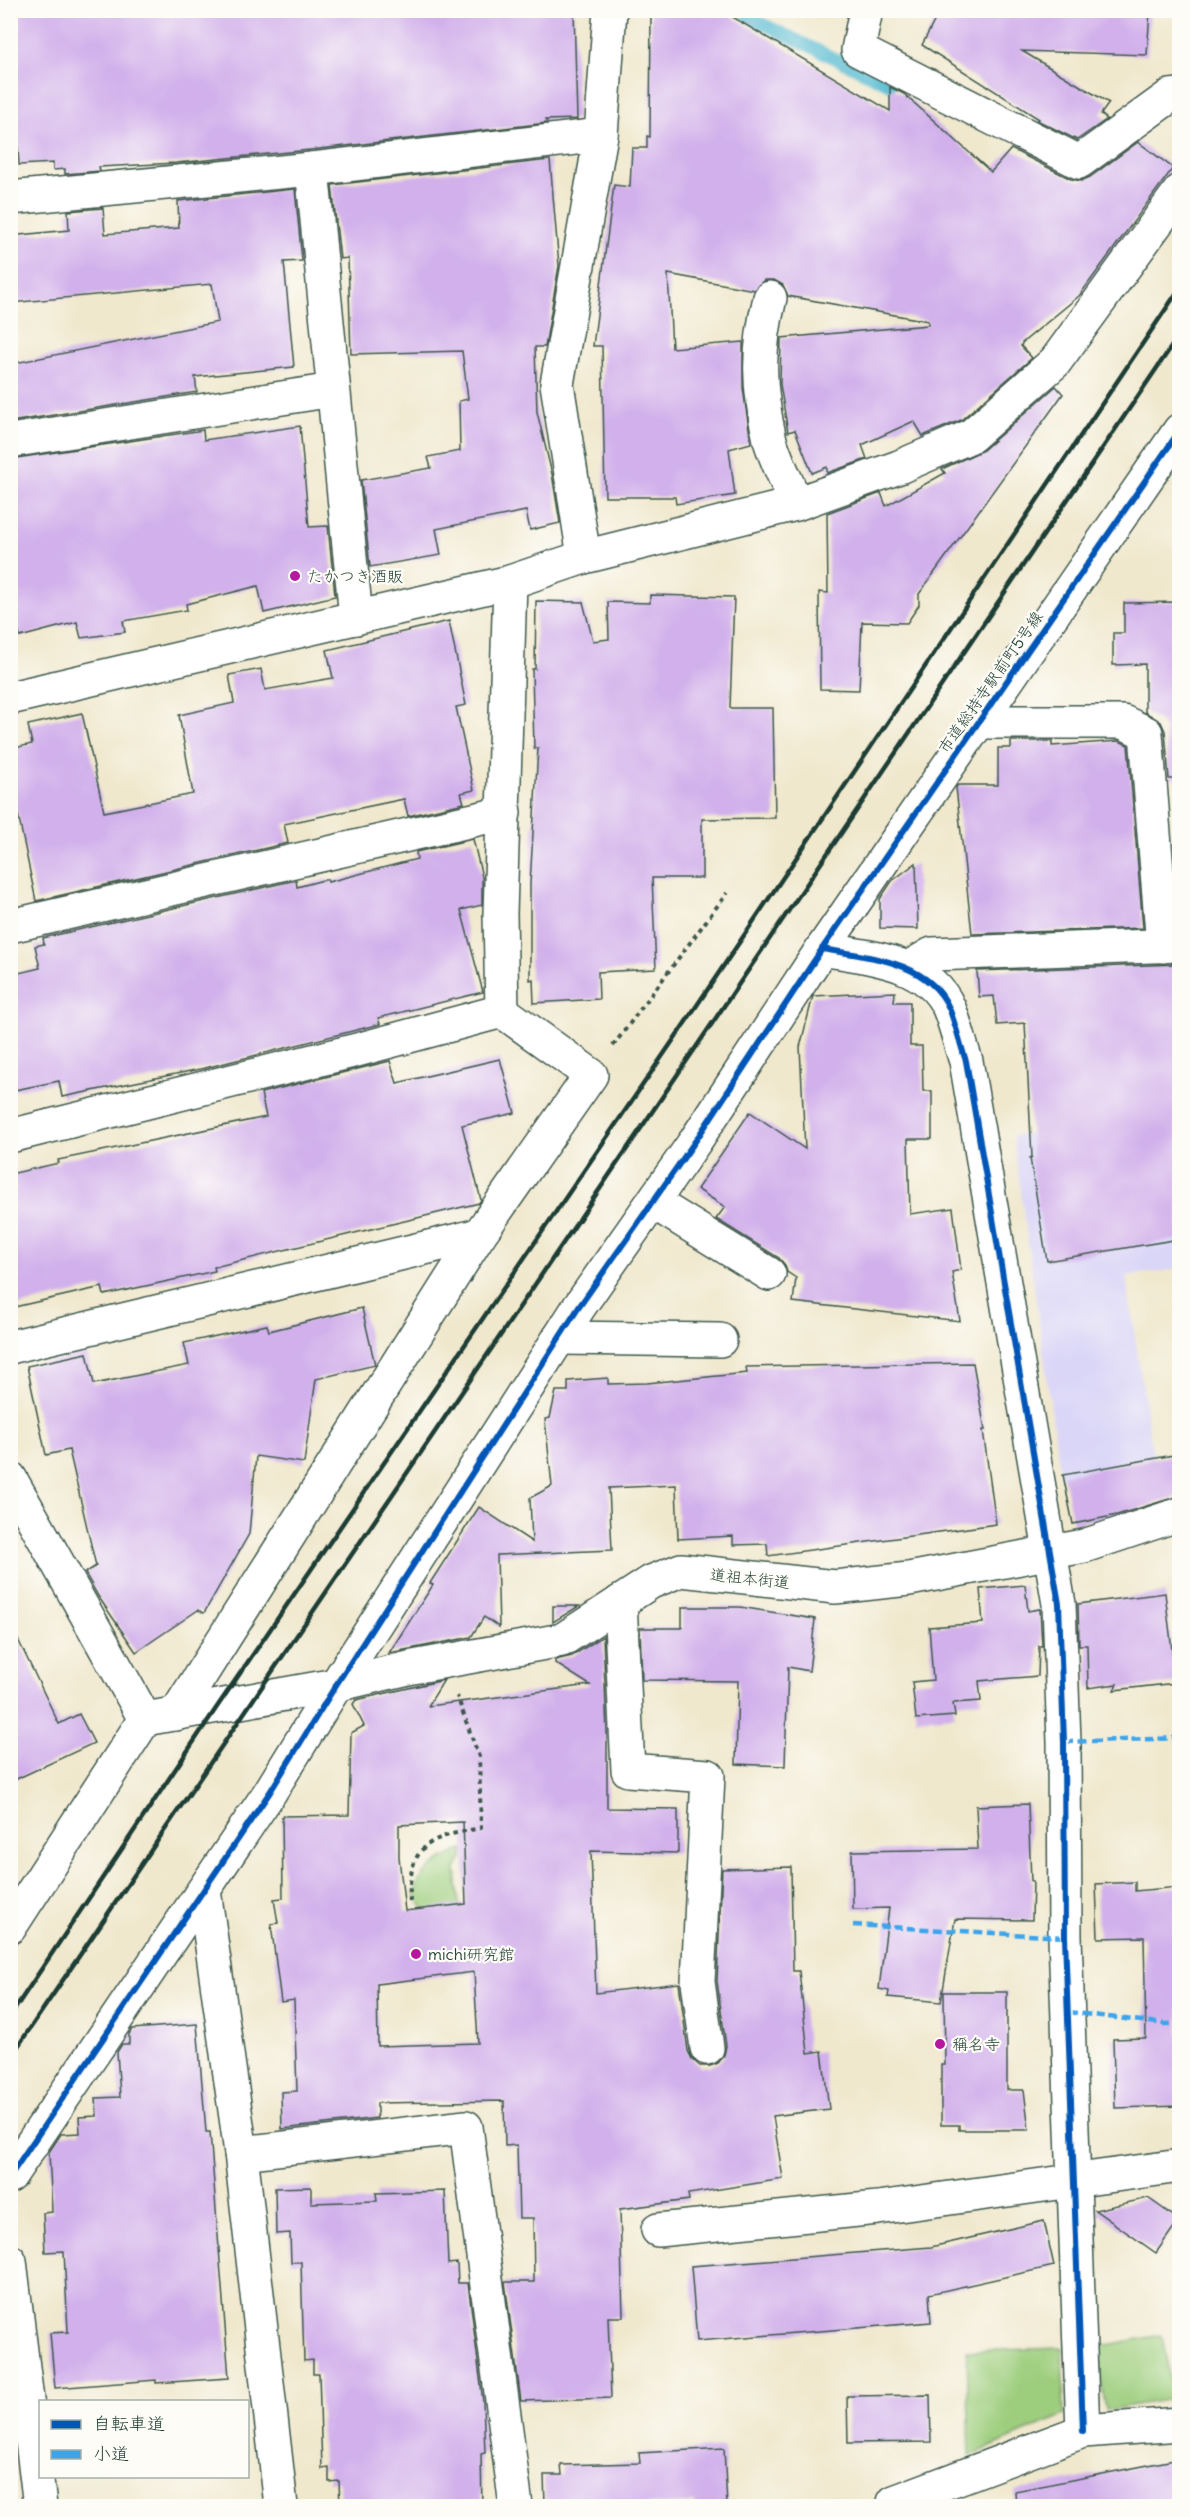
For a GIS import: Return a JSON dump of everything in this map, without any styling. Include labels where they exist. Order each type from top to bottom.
[{"type":"street","points":[[584,557],[557,384],[602,135],[610,10]]},
{"type":"street","points":[[866,10],[858,50],[1079,162],[1170,96],[1179,95]]},
{"type":"street","points":[[10,198],[312,169],[602,135]]},
{"type":"street","points":[[312,169],[356,618]]},
{"type":"street","points":[[10,698],[510,582],[584,557],[796,504],[900,467],[971,436],[1055,362],[1179,191]]},
{"type":"street","points":[[770,298],[762,330],[759,367],[770,441],[796,504]]},
{"type":"street","points":[[10,441],[333,390]]},
{"type":"street","name":"市道総持寺駅前町5号線","points":[[10,2176],[270,1792],[559,1338],[822,949],[1179,430]]},
{"type":"street","points":[[502,1011],[500,914],[510,582]]},
{"type":"street","points":[[908,968],[932,954],[1171,946],[1146,733],[1123,722],[979,722]]},
{"type":"street","points":[[10,926],[504,813]]},
{"type":"street","points":[[822,949],[908,968],[930,981],[948,1007],[966,1061],[1059,1604],[1064,1742],[1065,1937],[1083,2431]]},
{"type":"street","points":[[10,1927],[161,1716],[479,1235],[591,1075],[502,1011]]},
{"type":"street","points":[[10,1136],[357,1050],[502,1011]]},
{"type":"street","points":[[653,1202],[769,1274]]},
{"type":"street","points":[[10,1347],[479,1235]]},
{"type":"street","points":[[559,1338],[720,1340]]},
{"type":"street","points":[[10,1478],[161,1716]]},
{"type":"street","name":"道祖本街道","points":[[161,1716],[336,1685],[561,1640],[651,1582],[681,1570],[835,1587],[909,1579],[1084,1546],[1179,1514]]},
{"type":"street","points":[[620,1602],[628,1770],[708,1776],[698,1982],[707,2048]]},
{"type":"street","points":[[204,1890],[241,2153],[281,2506]]},
{"type":"street","points":[[241,2153],[466,2127],[516,2506]]},
{"type":"street","points":[[657,2230],[878,2208],[1179,2166]]},
{"type":"street","points":[[10,2261],[40,2506]]},
{"type":"street","points":[[894,2502],[1083,2431],[1179,2424]]},
{"type":"path","points":[[591,1075],[727,893]]},
{"type":"path","points":[[410,1902],[409,1883],[412,1869],[418,1855],[429,1843],[444,1835],[481,1828],[479,1757],[444,1662]]},
{"type":"shaded area","points":[[1179,1113],[1179,1269],[1126,1276],[1153,1457],[1064,1475],[1061,1479],[1013,1136]]},
{"type":"green space","points":[[464,1849],[456,1869],[460,1918],[427,1910],[415,1895],[420,1879],[440,1861]]},
{"type":"green space","points":[[1162,2335],[1173,2399],[1106,2410],[1095,2347]]},
{"type":"green space","points":[[1062,2348],[1064,2415],[970,2456],[967,2351]]},
{"type":"building","points":[[10,10],[574,10],[577,119],[546,120],[547,123],[310,150],[176,163],[99,167],[100,171],[65,174],[65,169],[53,170],[53,163],[19,165],[16,112],[10,86]]},
{"type":"building","points":[[651,10],[721,10],[890,111],[890,87],[904,94],[991,172],[1011,149],[1071,179],[1081,181],[1138,142],[1173,168],[1079,296],[1022,343],[1021,346],[1032,358],[961,420],[923,436],[914,421],[862,445],[867,459],[827,473],[827,467],[812,473],[795,430],[788,432],[780,384],[781,338],[928,325],[928,321],[788,296],[783,285],[774,280],[764,280],[754,290],[668,274],[672,348],[743,342],[743,388],[751,443],[729,449],[735,495],[676,504],[675,497],[605,497],[602,346],[593,346],[614,185],[630,187],[632,148],[647,148],[647,136],[650,137]]},
{"type":"building","points":[[940,10],[1150,10],[1147,55],[1022,51],[1109,103],[1101,114],[1107,119],[1077,140],[1037,120],[1039,119],[922,45]]},
{"type":"building","points":[[550,160],[559,266],[545,347],[535,347],[537,412],[552,474],[560,523],[530,530],[526,511],[436,529],[441,555],[370,567],[361,480],[431,468],[428,457],[460,451],[459,401],[468,399],[462,351],[351,354],[348,258],[340,259],[332,185]]},
{"type":"building","points":[[295,189],[302,261],[284,262],[294,367],[195,377],[197,392],[10,422],[10,364],[218,322],[212,284],[10,303],[10,236],[69,230],[68,211],[103,208],[105,234],[179,228],[178,201]]},
{"type":"building","points":[[1056,386],[1063,394],[919,594],[919,605],[907,623],[862,622],[859,690],[820,689],[819,592],[828,593],[827,513],[881,493],[886,506],[945,473],[942,469],[983,450]]},
{"type":"building","points":[[300,426],[309,527],[328,526],[335,596],[264,613],[258,586],[186,604],[187,610],[123,621],[125,632],[81,638],[77,622],[20,637],[17,626],[10,628],[10,459],[203,430],[204,440]]},
{"type":"building","points":[[650,595],[734,597],[730,708],[773,708],[775,818],[702,819],[702,878],[652,878],[656,969],[598,972],[599,999],[534,1003],[533,979],[530,980],[530,884],[538,748],[534,748],[532,669],[535,669],[536,601],[583,602],[593,641],[609,639],[608,602],[650,603]]},
{"type":"building","points":[[1179,602],[1179,779],[1169,779],[1165,731],[1161,722],[1145,712],[1145,664],[1113,665],[1113,633],[1124,633],[1124,603]]},
{"type":"building","points":[[449,621],[466,705],[456,707],[474,790],[461,793],[464,803],[408,816],[404,799],[284,824],[288,843],[36,901],[17,809],[10,810],[10,749],[32,744],[28,725],[82,713],[104,812],[193,794],[179,715],[234,703],[229,675],[261,669],[265,690],[333,678],[327,650]]},
{"type":"building","points":[[1011,741],[1052,741],[1052,746],[1119,741],[1128,745],[1143,928],[972,934],[956,787],[958,785],[998,785],[998,748],[1011,748]]},
{"type":"building","points":[[473,839],[482,877],[482,905],[461,910],[483,992],[378,1018],[380,1024],[205,1068],[62,1097],[59,1081],[10,1091],[10,975],[40,968],[35,946],[44,944],[43,938],[296,880],[297,887],[327,879],[328,882],[417,859],[416,852]]},
{"type":"building","points":[[916,863],[918,929],[880,928],[880,899],[892,881]]},
{"type":"building","points":[[1179,964],[1179,1239],[1047,1261],[1030,1158],[1032,1157],[1025,1023],[997,1025],[994,996],[979,997],[977,971]]},
{"type":"building","points":[[895,992],[894,1002],[910,1002],[910,1046],[922,1046],[923,1091],[932,1091],[932,1139],[908,1139],[910,1214],[953,1208],[961,1270],[952,1272],[960,1321],[793,1302],[796,1278],[787,1272],[785,1265],[779,1258],[716,1219],[725,1207],[697,1189],[750,1112],[805,1149],[800,1047],[813,996]]},
{"type":"building","points":[[500,1059],[515,1113],[462,1125],[481,1200],[479,1203],[214,1267],[215,1271],[104,1295],[102,1287],[10,1308],[10,1174],[59,1163],[58,1160],[266,1117],[261,1093],[390,1061],[397,1083]]},
{"type":"building","points":[[362,1308],[375,1365],[316,1379],[304,1463],[256,1456],[249,1534],[204,1613],[198,1610],[136,1652],[85,1573],[96,1566],[69,1450],[46,1455],[27,1366],[87,1353],[94,1384],[189,1365],[184,1343],[267,1325],[269,1331]]},
{"type":"building","points":[[973,1363],[985,1430],[983,1430],[996,1524],[768,1556],[767,1544],[733,1545],[733,1536],[678,1539],[676,1485],[609,1488],[612,1550],[497,1555],[499,1627],[484,1617],[471,1637],[389,1653],[433,1585],[430,1583],[479,1507],[532,1542],[530,1498],[552,1486],[545,1419],[550,1418],[556,1391],[568,1391],[568,1381],[608,1378],[608,1384],[647,1383],[747,1373],[746,1367]]},
{"type":"building","points":[[1179,1454],[1179,1496],[1117,1515],[1073,1524],[1063,1475]]},
{"type":"building","points":[[1025,1585],[1028,1611],[1040,1609],[1042,1646],[1039,1646],[1038,1676],[979,1681],[981,1701],[953,1703],[955,1716],[916,1719],[912,1682],[933,1680],[929,1627],[983,1623],[980,1589]]},
{"type":"building","points":[[1165,1593],[1176,1683],[1114,1690],[1117,1684],[1088,1688],[1087,1645],[1079,1645],[1078,1604]]},
{"type":"building","points":[[553,1606],[579,1606],[553,1622]]},
{"type":"building","points":[[682,1607],[740,1607],[815,1619],[809,1671],[788,1667],[785,1766],[736,1764],[738,1681],[642,1680],[640,1628],[682,1628]]},
{"type":"building","points":[[10,1623],[59,1724],[79,1714],[94,1743],[10,1782]]},
{"type":"building","points":[[603,1636],[607,1808],[678,1809],[678,1853],[591,1851],[596,1993],[679,1983],[688,2051],[692,2059],[700,2066],[718,2063],[724,2056],[726,2046],[717,1981],[722,1869],[791,1867],[793,1971],[799,1971],[808,2053],[822,2051],[829,2109],[773,2116],[783,2179],[688,2194],[689,2200],[620,2209],[623,2317],[608,2317],[611,2398],[521,2401],[505,2282],[534,2282],[533,2218],[519,2218],[517,2145],[505,2146],[504,2101],[377,2103],[377,2118],[282,2129],[281,2092],[297,2091],[294,2000],[281,2002],[271,1924],[278,1923],[274,1899],[283,1898],[282,1816],[349,1815],[351,1733],[364,1726],[353,1704],[356,1700],[444,1680],[428,1706],[590,1685],[555,1663],[555,1660],[572,1656]],"holes":[[[463,1822],[466,1904],[405,1911],[399,1857],[399,1825]],[[474,1972],[478,2043],[378,2046],[377,1984]]]},
{"type":"building","points":[[1028,1804],[1031,1881],[1033,1881],[1032,1920],[955,1919],[941,2002],[888,1997],[889,1991],[879,1989],[889,1908],[853,1909],[852,1851],[978,1849],[976,1806]]},
{"type":"building","points":[[1135,1882],[1135,1891],[1179,1887],[1179,2106],[1115,2108],[1113,2039],[1146,2038],[1144,1937],[1098,1938],[1096,1884]]},
{"type":"building","points":[[944,1992],[1007,1992],[1007,2090],[1024,2090],[1029,2130],[959,2130],[959,2125],[941,2125],[941,2065],[945,2065]]},
{"type":"building","points":[[197,2024],[206,2132],[210,2132],[229,2378],[156,2383],[156,2380],[55,2388],[50,2333],[68,2332],[64,2251],[45,2252],[43,2213],[52,2212],[49,2152],[61,2134],[80,2133],[79,2117],[97,2116],[96,2098],[120,2097],[117,2052],[122,2044],[129,2044],[129,2034],[132,2029]]},
{"type":"building","points":[[311,2187],[311,2203],[377,2201],[376,2193],[445,2191],[448,2264],[457,2263],[458,2283],[468,2283],[483,2402],[485,2453],[481,2454],[482,2506],[340,2506],[339,2481],[329,2482],[329,2468],[322,2469],[319,2374],[313,2374],[313,2360],[304,2361],[301,2262],[291,2262],[290,2233],[276,2234],[275,2188]]},
{"type":"building","points":[[1148,2198],[1179,2220],[1156,2253],[1095,2210]]},
{"type":"building","points":[[1044,2221],[1054,2266],[929,2294],[931,2322],[697,2341],[691,2266],[931,2247]]},
{"type":"building","points":[[930,2395],[931,2442],[848,2443],[847,2396]]},
{"type":"building","points":[[724,2448],[727,2506],[694,2506],[694,2503],[545,2506],[544,2475],[562,2475],[561,2465],[640,2463],[639,2453]]},
{"type":"building","points":[[1179,2459],[1179,2506],[1016,2506],[1015,2491]]},
{"type":"waterway","points":[[742,10],[749,17],[890,85]]},
{"type":"railway","points":[[10,2016],[217,1707],[683,1026],[1180,288]]},
{"type":"railway","points":[[10,2058],[1180,334]]},
{"type":"marked path","points":[[1064,1742],[1180,1738]]},
{"type":"marked path","points":[[853,1925],[1065,1937]]},
{"type":"marked path","points":[[1068,2012],[1166,2024],[1180,2023]]},
{"type":"cycle path","points":[[10,2176],[270,1792],[336,1685],[579,1307],[696,1140],[822,949],[1180,430]]},
{"type":"cycle path","points":[[822,949],[894,963],[926,980],[939,992],[949,1008],[966,1061],[1059,1604],[1064,1742],[1065,1937],[1083,2431]]},
{"type":"place","name":"たかつき酒販","points":[[295,576]]},
{"type":"place","name":"michi研究館","points":[[416,1954]]},
{"type":"place","name":"稱名寺","points":[[940,2044]]}]
